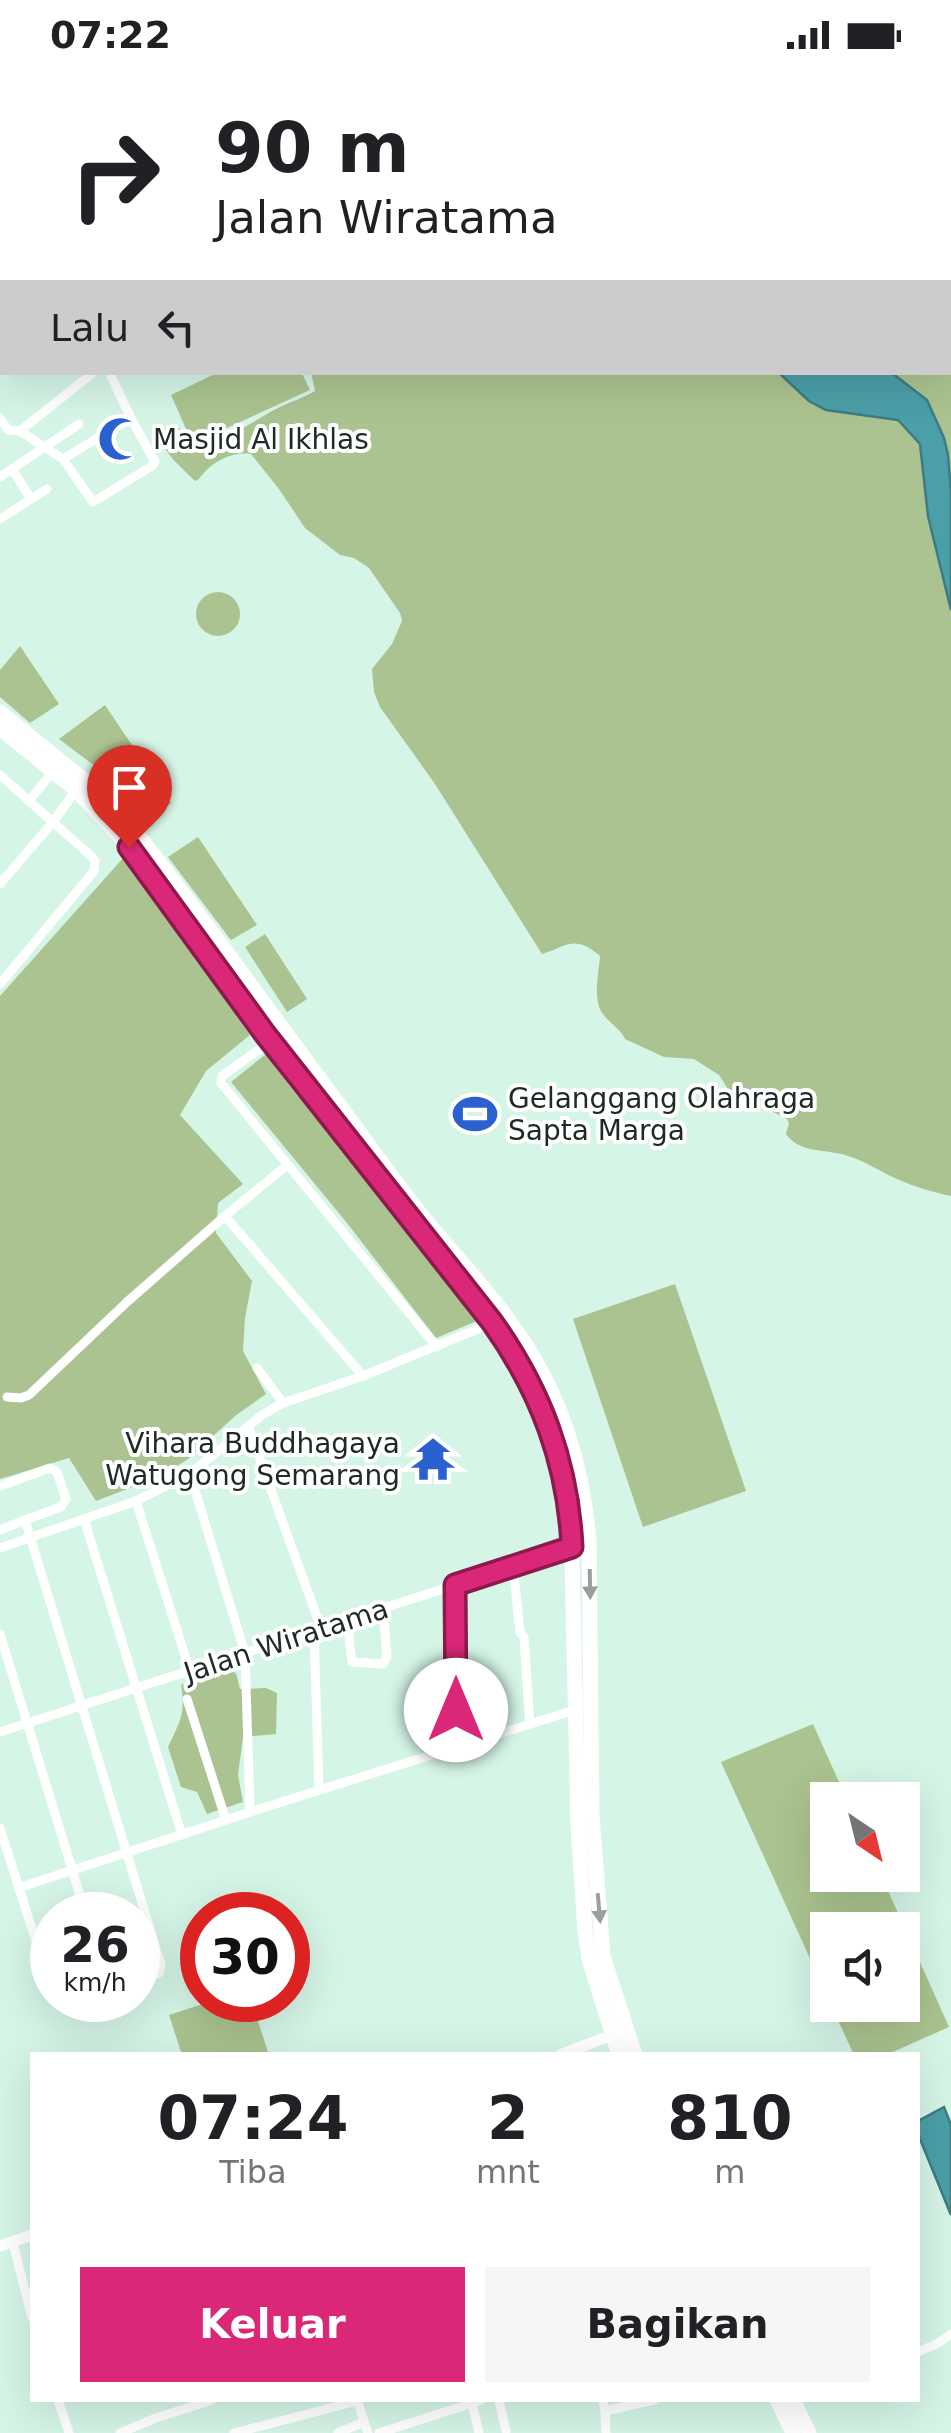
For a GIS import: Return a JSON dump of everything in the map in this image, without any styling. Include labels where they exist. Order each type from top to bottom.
[{"type":"highway","points":[[0,712],[57,766],[146,869],[270,1040],[517,1332],[547,1382],[582,1482],[589,1543],[578,1825],[585,1930],[589,1959],[619,2032],[633,2052]]},
{"type":"highway","points":[[0,728],[90,784],[142,839],[520,1363],[543,1410],[566,1482],[583,1708]]},
{"type":"highway","points":[[619,2032],[619,2052]]},
{"type":"highway","points":[[790,2403],[793,2433]]},
{"type":"highway","points":[[790,2403],[809,2433]]},
{"type":"main road","points":[[568,2052],[619,2032]]},
{"type":"main road","points":[[6,2245],[30,2236]]},
{"type":"street","points":[[20,432],[90,375]]},
{"type":"street","points":[[0,418],[8,430],[20,432],[63,459],[93,502],[155,462],[110,375]]},
{"type":"street","points":[[63,459],[131,418]]},
{"type":"street","points":[[0,477],[79,424]]},
{"type":"street","points":[[12,469],[31,500]]},
{"type":"street","points":[[0,519],[47,489]]},
{"type":"street","points":[[29,801],[57,766]]},
{"type":"street","points":[[0,775],[95,861],[94,871],[0,984]]},
{"type":"street","points":[[2,877],[53,822],[76,790]]},
{"type":"street","points":[[270,1040],[222,1076],[221,1084],[437,1347]]},
{"type":"street","points":[[7,1397],[28,1395],[166,1266],[286,1166]]},
{"type":"street","points":[[225,1216],[364,1376]]},
{"type":"street","points":[[0,1548],[136,1501],[190,1474],[248,1426],[283,1404],[364,1376],[492,1322]]},
{"type":"street","points":[[256,1368],[283,1404]]},
{"type":"street","points":[[248,1426],[317,1630],[319,1790]]},
{"type":"street","points":[[0,1486],[50,1468],[57,1472],[66,1499],[65,1503],[0,1530]]},
{"type":"street","points":[[190,1474],[245,1653],[250,1812]]},
{"type":"street","points":[[136,1501],[190,1670]]},
{"type":"street","points":[[84,1519],[182,1834]]},
{"type":"street","points":[[24,1520],[138,1892]]},
{"type":"street","name":"Jalan Wiratama","points":[[0,1732],[572,1547]]},
{"type":"street","points":[[513,1566],[520,1632],[524,1637],[530,1724]]},
{"type":"street","points":[[455,1585],[456,1747]]},
{"type":"street","points":[[352,1662],[386,1662],[383,1610]]},
{"type":"street","points":[[348,1620],[353,1677]]},
{"type":"street","points":[[0,1634],[79,1892]]},
{"type":"street","points":[[187,1699],[226,1820]]},
{"type":"street","points":[[18,1888],[583,1708]]},
{"type":"street","points":[[0,1828],[6,1866],[30,1925]]},
{"type":"street","points":[[6,2245],[30,2312]]},
{"type":"street","points":[[920,2351],[951,2334]]},
{"type":"street","points":[[59,2402],[68,2433]]},
{"type":"street","points":[[120,2433],[206,2402]]},
{"type":"street","points":[[234,2433],[350,2402]]},
{"type":"street","points":[[338,2433],[366,2428],[358,2402]]},
{"type":"street","points":[[379,2433],[477,2402],[479,2433]]},
{"type":"street","points":[[499,2402],[506,2431]]},
{"type":"street","points":[[606,2433],[604,2405],[634,2402]]},
{"type":"street","points":[[144,2423],[149,2433]]},
{"type":"green space","points":[[213,375],[303,375],[310,390],[195,445],[228,436],[315,391],[312,375],[781,375],[809,401],[826,410],[898,420],[921,444],[928,516],[951,610],[951,1196],[910,1184],[852,1157],[791,1140],[786,1134],[787,1119],[728,1089],[719,1075],[694,1059],[664,1057],[625,1039],[600,1008],[600,956],[591,949],[571,944],[542,954],[435,784],[380,707],[372,669],[392,644],[402,621],[400,613],[369,568],[340,555],[305,528],[251,454],[222,459],[195,481],[165,448],[161,433],[171,427],[191,440],[171,395]]},
{"type":"green space","points":[[893,375],[951,375],[951,493],[948,455]]},
{"type":"green space","points":[[218,592],[233,599],[240,614],[233,629],[218,636],[203,629],[196,614],[203,599]]},
{"type":"green space","points":[[20,646],[59,704],[30,723],[0,697],[0,670]]},
{"type":"green space","points":[[105,705],[171,803],[144,820],[112,779],[59,739]]},
{"type":"green space","points":[[198,837],[257,925],[231,940],[168,857]]},
{"type":"green space","points":[[124,857],[250,1035],[206,1071],[180,1115],[243,1184],[218,1203],[216,1233],[252,1281],[243,1351],[266,1394],[188,1459],[161,1476],[96,1501],[69,1458],[0,1479],[0,996]]},
{"type":"green space","points":[[265,934],[307,999],[287,1012],[245,947]]},
{"type":"green space","points":[[266,1054],[477,1321],[436,1338],[231,1082]]},
{"type":"green space","points":[[675,1284],[746,1491],[643,1527],[573,1319]]},
{"type":"green space","points":[[225,1669],[236,1673],[240,1689],[266,1688],[277,1693],[276,1734],[243,1737],[238,1775],[243,1802],[207,1814],[197,1792],[181,1787],[168,1747],[181,1717],[181,1685],[199,1675]]},
{"type":"green space","points":[[813,1724],[839,1782],[810,1782],[810,1892],[889,1892],[898,1912],[810,1912],[810,1958],[721,1762]]},
{"type":"green space","points":[[920,1962],[949,2027],[893,2052],[853,2052],[839,2022],[920,2022]]},
{"type":"green space","points":[[180,2011],[180,2022],[258,2022],[268,2052],[181,2052],[169,2015]]},
{"type":"water","points":[[781,375],[895,375],[927,400],[948,455],[951,610],[928,516],[920,444],[898,420],[826,410],[809,401]]},
{"type":"water","points":[[944,2107],[951,2125],[951,2215],[920,2139],[920,2120]]},
{"type":"place","name":"Masjid Al Ikhlas","points":[[120,439]]},
{"type":"place","name":"Gelanggang Olahraga Sapta Marga","points":[[475,1114]]},
{"type":"place","name":"Vihara Buddhagaya Watugong Semarang","points":[[433,1459]]},
{"type":"route","points":[[129,847],[265,1034],[492,1322],[520,1363],[543,1410],[566,1482],[572,1547],[455,1585],[456,1710]]}]
